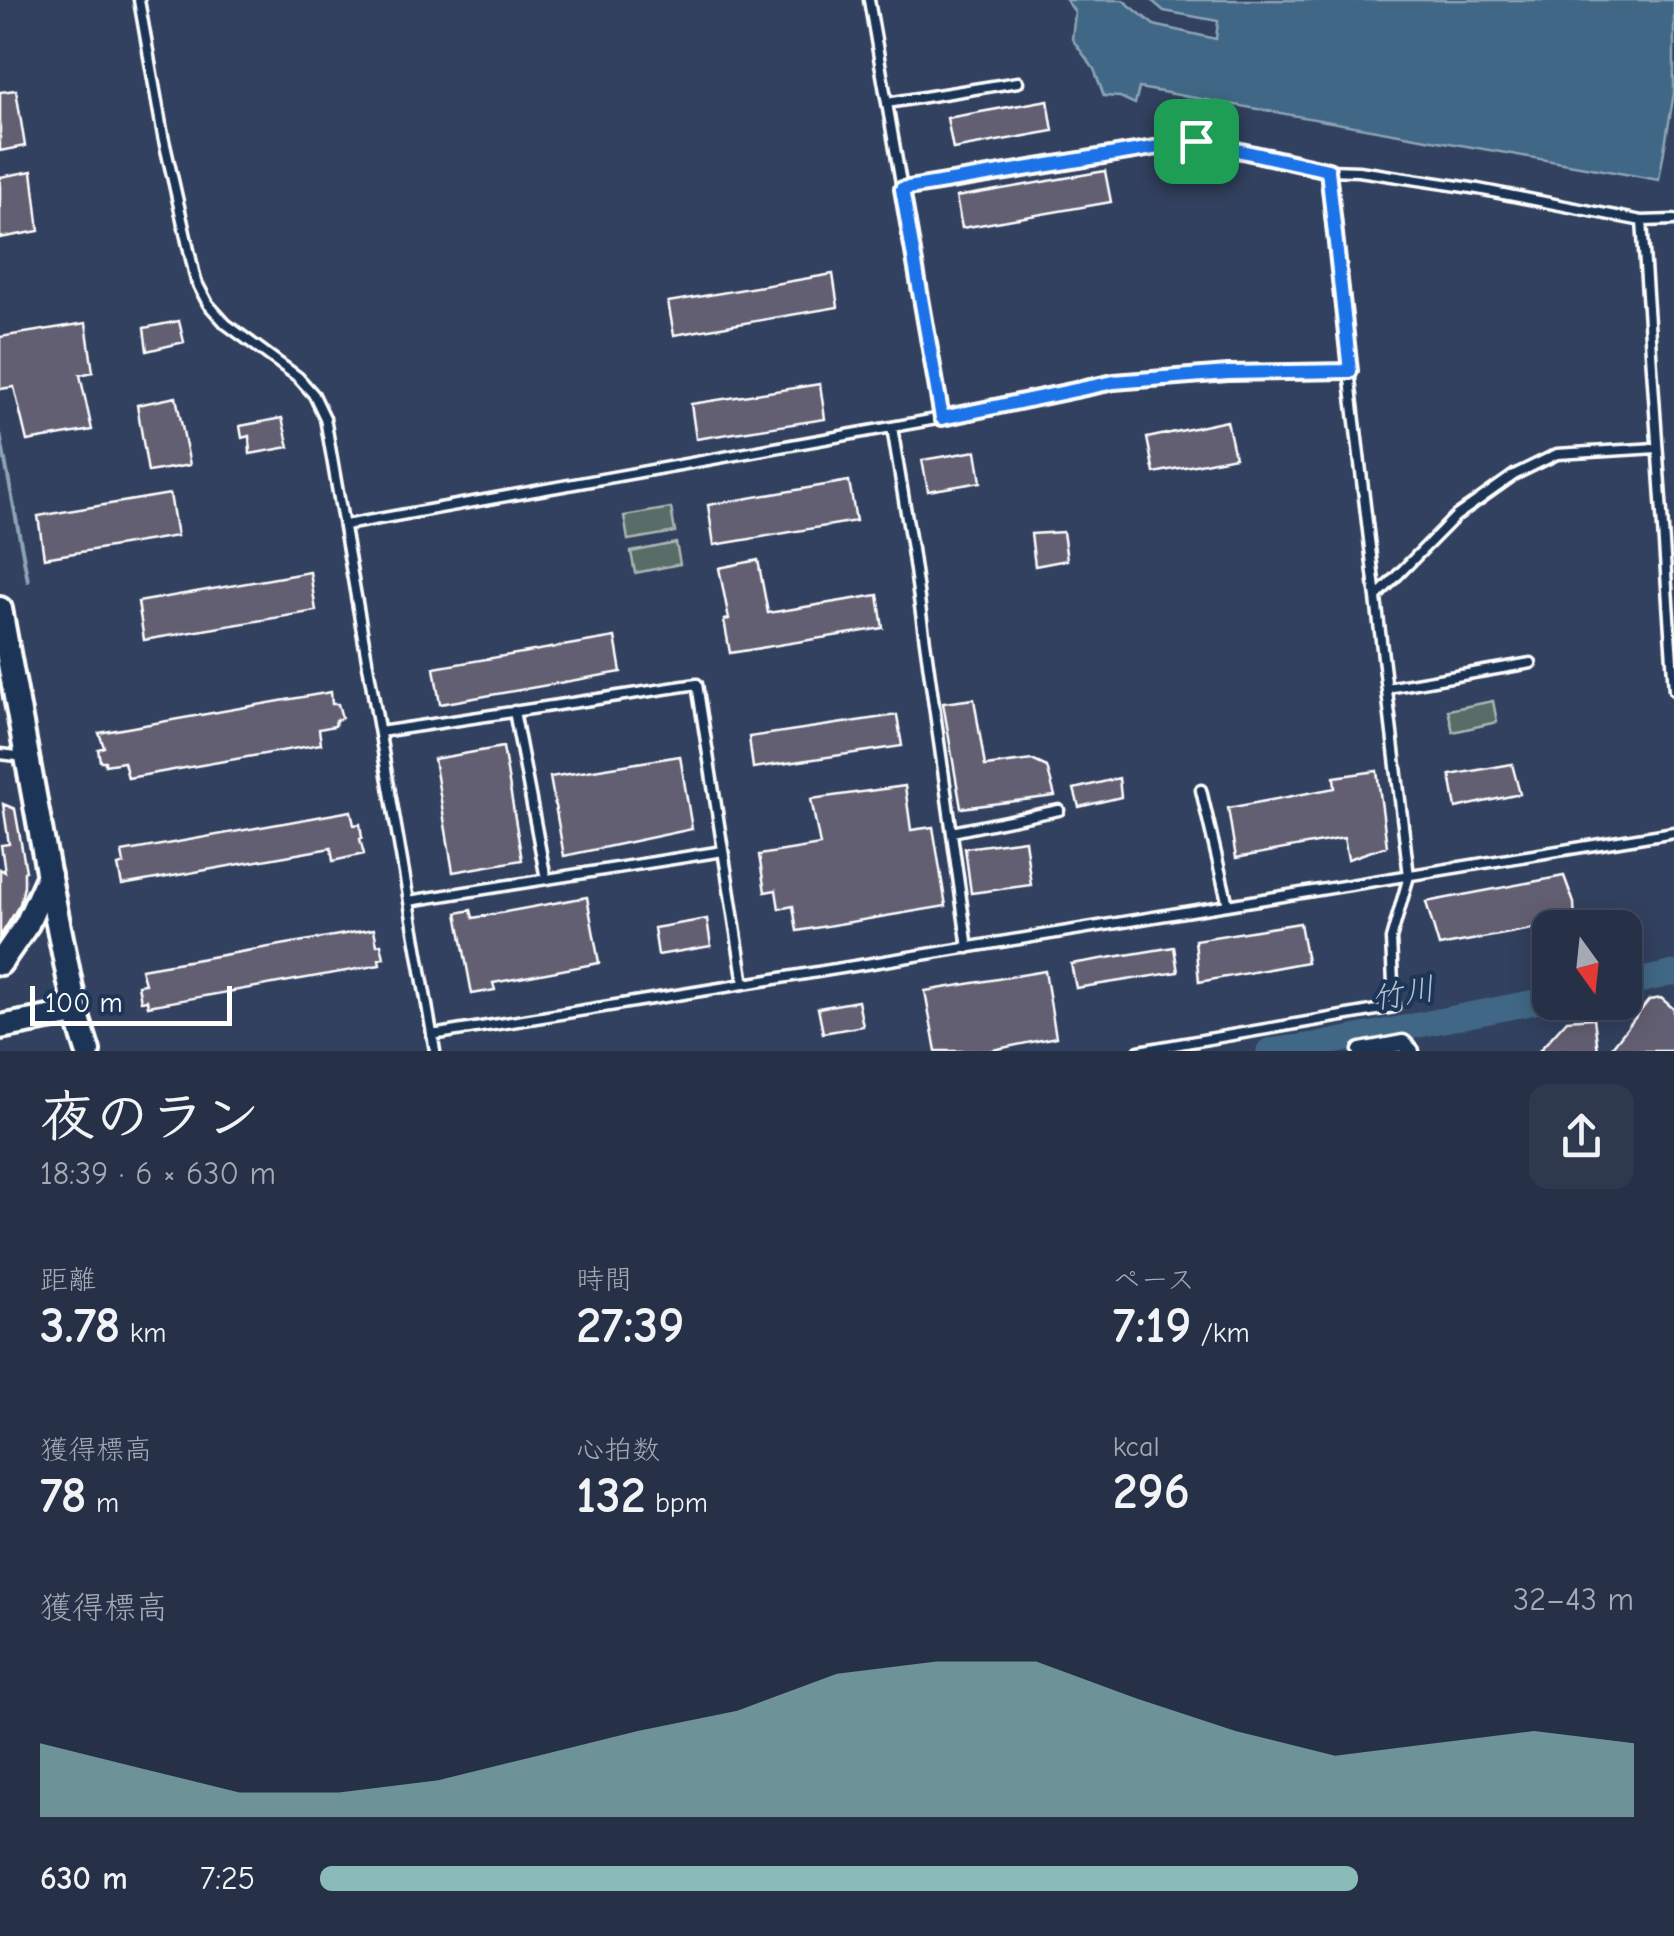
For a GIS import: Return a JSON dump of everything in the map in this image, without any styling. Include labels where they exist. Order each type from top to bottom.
[{"type":"main road","points":[[0,609],[48,876],[76,1013],[88,1051]]},
{"type":"main road","points":[[1,959],[27,924],[48,876]]},
{"type":"main road","points":[[0,1027],[76,1013]]},
{"type":"street","points":[[1361,1051],[1403,1044],[1411,1051]]},
{"type":"lane","points":[[139,0],[163,136],[196,282],[208,304],[226,324],[298,377],[325,418],[435,1051]]},
{"type":"lane","points":[[870,0],[942,418]]},
{"type":"lane","points":[[887,103],[1018,82]]},
{"type":"lane","points":[[902,189],[1196,141],[1328,170],[1478,189],[1642,221],[1674,220]]},
{"type":"lane","points":[[1139,1051],[1394,1006],[1391,939],[1409,876],[1328,170]]},
{"type":"lane","points":[[1642,221],[1674,690]]},
{"type":"lane","points":[[344,525],[942,418],[1114,382],[1228,373],[1350,371]]},
{"type":"lane","points":[[892,427],[968,948]]},
{"type":"lane","points":[[1376,597],[1456,516],[1514,475],[1557,454],[1658,448]]},
{"type":"lane","points":[[1387,688],[1532,663]]},
{"type":"lane","points":[[380,732],[696,684],[744,984]]},
{"type":"lane","points":[[514,712],[546,879]]},
{"type":"lane","points":[[0,754],[26,758]]},
{"type":"lane","points":[[1201,790],[1228,905]]},
{"type":"lane","points":[[952,832],[1059,810]]},
{"type":"lane","points":[[432,1035],[1672,832],[1674,818]]},
{"type":"lane","points":[[409,901],[723,851]]},
{"type":"green space","points":[[671,508],[675,532],[628,540],[624,516]]},
{"type":"green space","points":[[676,543],[680,564],[635,573],[631,552]]},
{"type":"green space","points":[[1493,701],[1497,722],[1453,732],[1448,710]]},
{"type":"water","points":[[1066,0],[1123,0],[1154,25],[1216,39],[1218,21],[1164,11],[1151,0],[1674,0],[1674,93],[1659,180],[1139,88],[1135,104],[1120,97],[1104,96],[1094,69],[1072,39],[1075,12]]},
{"type":"building","points":[[16,90],[25,146],[0,151],[0,92]]},
{"type":"building","points":[[1048,100],[1053,131],[953,149],[947,118]]},
{"type":"building","points":[[32,171],[39,231],[0,238],[0,177]]},
{"type":"building","points":[[1105,171],[1111,202],[962,228],[956,197]]},
{"type":"building","points":[[833,274],[838,307],[674,335],[668,302]]},
{"type":"building","points":[[179,321],[184,342],[147,351],[144,328]]},
{"type":"building","points":[[86,323],[93,372],[80,375],[92,430],[27,441],[14,387],[0,389],[0,337]]},
{"type":"building","points":[[820,384],[825,419],[696,439],[691,404]]},
{"type":"building","points":[[176,397],[190,465],[148,472],[137,405]]},
{"type":"building","points":[[282,418],[289,447],[250,454],[249,436],[242,438],[240,426]]},
{"type":"building","points":[[1227,421],[1235,457],[1154,473],[1147,438]]},
{"type":"building","points":[[976,451],[981,482],[928,491],[922,460]]},
{"type":"building","points":[[849,481],[856,521],[714,545],[708,505]]},
{"type":"building","points":[[170,494],[177,536],[44,558],[38,516]]},
{"type":"building","points":[[1063,532],[1067,560],[1035,566],[1031,534]]},
{"type":"building","points":[[758,560],[768,613],[878,595],[883,628],[730,653],[724,620],[729,619],[719,568]]},
{"type":"building","points":[[310,572],[316,611],[144,640],[138,602]]},
{"type":"building","points":[[615,637],[621,672],[440,704],[434,668]]},
{"type":"building","points":[[331,692],[332,704],[338,704],[342,718],[336,720],[335,726],[319,729],[321,744],[128,778],[124,762],[105,765],[105,761],[100,761],[98,749],[104,747],[99,733]]},
{"type":"building","points":[[974,699],[985,766],[1032,760],[1047,767],[1055,796],[961,808],[943,703]]},
{"type":"building","points":[[897,715],[902,746],[753,768],[749,737]]},
{"type":"building","points":[[503,747],[522,860],[453,872],[434,759]]},
{"type":"building","points":[[680,756],[692,829],[564,856],[550,777]]},
{"type":"building","points":[[1512,764],[1520,794],[1456,808],[1450,775]]},
{"type":"building","points":[[1377,771],[1387,846],[1348,859],[1344,838],[1236,858],[1228,808],[1335,788],[1334,777]]},
{"type":"building","points":[[1119,778],[1121,797],[1079,807],[1074,789]]},
{"type":"building","points":[[905,786],[911,830],[933,827],[946,906],[797,931],[793,906],[779,909],[776,890],[765,892],[759,855],[820,845],[811,799]]},
{"type":"building","points":[[3,804],[15,809],[26,871],[20,904],[0,937],[0,869],[5,872],[1,845],[9,844]]},
{"type":"building","points":[[351,811],[354,825],[360,824],[364,854],[333,861],[331,848],[122,885],[118,866],[124,864],[122,852]]},
{"type":"building","points":[[1025,840],[1031,885],[971,893],[965,848]]},
{"type":"building","points":[[1564,876],[1574,910],[1532,910],[1532,929],[1439,946],[1426,902]]},
{"type":"building","points":[[587,897],[599,963],[493,983],[495,990],[472,994],[457,913],[471,910],[473,918]]},
{"type":"building","points":[[707,919],[711,946],[658,955],[654,928]]},
{"type":"building","points":[[1300,923],[1307,962],[1199,982],[1195,940]]},
{"type":"building","points":[[374,929],[384,958],[379,959],[380,965],[148,1006],[147,1000],[141,1001],[138,985],[145,984],[141,969]]},
{"type":"building","points":[[1174,947],[1178,972],[1076,988],[1071,964]]},
{"type":"building","points":[[1045,971],[1056,1037],[988,1051],[936,1051],[925,991]]},
{"type":"building","points":[[1661,998],[1674,1009],[1674,1051],[1609,1051],[1633,1020],[1642,1020],[1642,1009],[1649,1000]]},
{"type":"building","points":[[858,1001],[863,1026],[823,1033],[818,1008]]},
{"type":"building","points":[[1567,1020],[1594,1020],[1598,1051],[1539,1051]]},
{"type":"waterway","points":[[0,434],[28,581]]},
{"type":"waterway","name":"竹川","points":[[1642,980],[1674,973]]},
{"type":"waterway","name":"竹川","points":[[1269,1051],[1532,1003]]},
{"type":"route","points":[[1196,141],[1328,170],[1350,371],[1228,373],[1114,382],[942,418],[902,189],[1196,141]]}]
